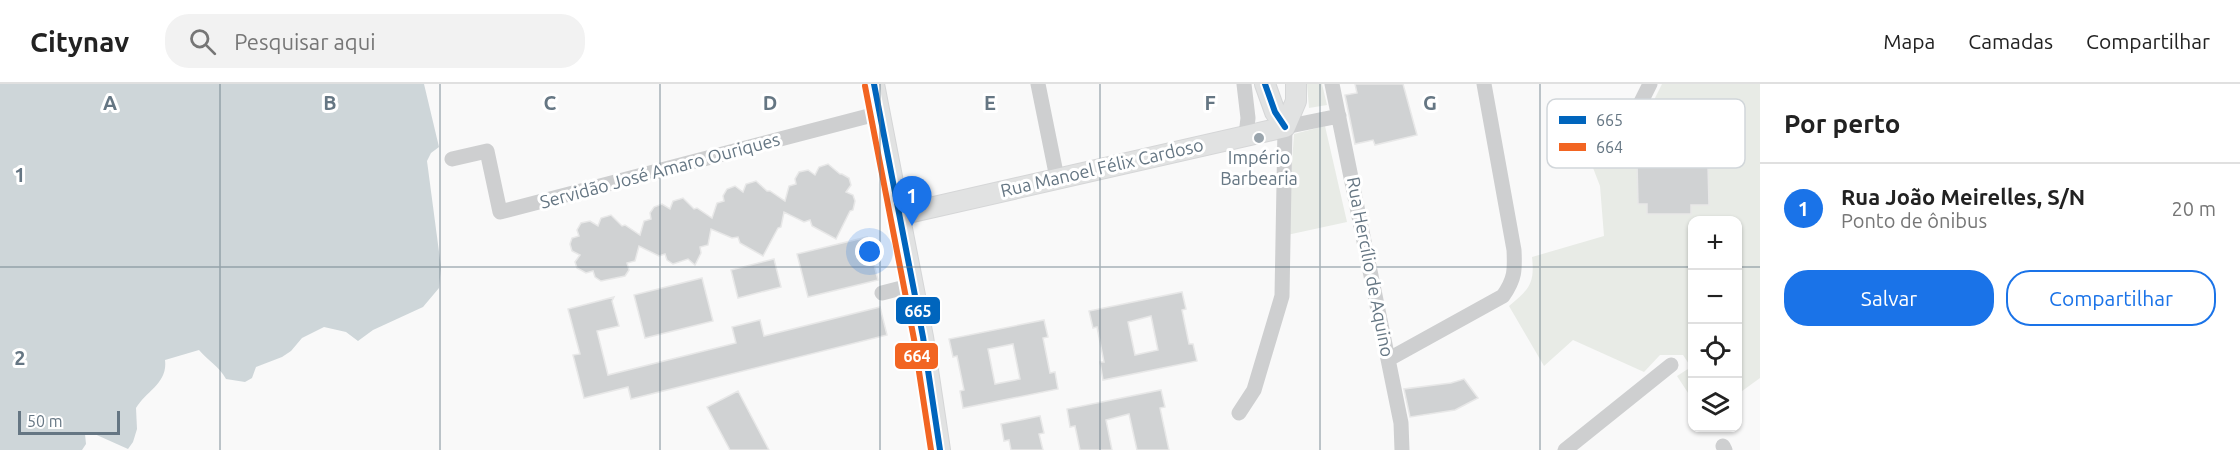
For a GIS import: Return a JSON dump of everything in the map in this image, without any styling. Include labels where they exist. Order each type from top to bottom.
[{"type":"main road","points":[[874,84],[913,285],[929,336],[940,450]]},
{"type":"main road","points":[[1265,84],[1275,112],[1285,127]]},
{"type":"main road","points":[[1285,127],[1296,101],[1296,84]]},
{"type":"main road","name":"Rua Manoel Félix Cardoso","points":[[900,215],[1285,127]]},
{"type":"street","points":[[1038,84],[1057,178]]},
{"type":"street","points":[[1244,84],[1248,118],[1246,135]]},
{"type":"street","name":"Rua Hercílio de Aquino","points":[[1332,84],[1389,359],[1401,423],[1402,450]]},
{"type":"street","points":[[1642,99],[1650,84]]},
{"type":"street","points":[[1389,359],[1503,296],[1512,284],[1515,267],[1514,250],[1486,86]]},
{"type":"street","name":"Servidão José Amaro Ouriques","points":[[452,159],[487,151],[500,212],[880,113]]},
{"type":"street","name":"Rua Manoel Félix Cardoso","points":[[1285,127],[1339,116]]},
{"type":"street","points":[[1239,413],[1254,390],[1282,296],[1285,127]]},
{"type":"street","points":[[882,293],[913,285]]},
{"type":"street","points":[[1564,450],[1671,365]]},
{"type":"shaded area","points":[[0,84],[424,84],[439,147],[431,153],[427,161],[441,267],[439,288],[423,307],[373,330],[358,341],[346,332],[324,327],[302,338],[291,351],[282,357],[256,367],[252,378],[245,382],[226,379],[199,350],[165,360],[165,368],[160,381],[136,408],[137,429],[128,449],[90,432],[85,434],[86,444],[82,450],[0,450]]},
{"type":"shaded area","points":[[1307,84],[1322,84],[1327,105],[1309,108]]},
{"type":"shaded area","points":[[1662,84],[1760,84],[1760,378],[1742,391],[1742,216],[1688,216],[1688,362],[1683,355],[1660,355],[1644,372],[1573,340],[1544,366],[1509,306],[1529,285],[1532,274],[1532,257],[1604,236],[1600,186],[1593,168],[1745,168],[1745,99],[1654,99]]},
{"type":"shaded area","points":[[1325,126],[1347,222],[1287,235],[1294,134]]},
{"type":"shaded area","points":[[1688,369],[1688,393],[1677,376]]},
{"type":"building","points":[[1355,84],[1403,84],[1417,135],[1375,145],[1373,140],[1355,144],[1345,95],[1357,93]]},
{"type":"building","points":[[828,164],[849,178],[851,185],[846,192],[853,195],[855,201],[853,210],[850,211],[836,239],[812,226],[810,220],[804,222],[784,212],[781,227],[778,228],[763,256],[740,243],[738,237],[732,238],[711,229],[708,245],[700,247],[701,253],[695,265],[688,259],[673,264],[667,260],[665,254],[659,256],[639,246],[635,261],[627,263],[629,270],[625,276],[601,281],[595,277],[593,271],[586,273],[577,268],[575,262],[580,255],[572,251],[570,244],[572,238],[579,236],[577,230],[581,223],[590,221],[598,226],[601,218],[611,215],[622,226],[625,225],[640,235],[644,221],[651,219],[650,213],[654,207],[662,204],[670,209],[673,201],[683,198],[694,209],[697,208],[712,218],[717,203],[724,201],[723,196],[727,189],[735,186],[743,192],[746,184],[756,181],[767,191],[785,201],[789,186],[796,184],[795,179],[799,172],[808,170],[815,175],[819,167]]},
{"type":"building","points":[[1637,168],[1708,168],[1709,205],[1691,205],[1691,214],[1647,214],[1647,204],[1638,204]]},
{"type":"building","points":[[867,237],[878,280],[808,297],[797,254]]},
{"type":"building","points":[[774,259],[781,287],[738,298],[731,270]]},
{"type":"building","points":[[702,278],[713,321],[645,338],[634,295]]},
{"type":"building","points":[[1182,292],[1186,309],[1182,310],[1189,344],[1193,344],[1197,361],[1103,380],[1100,362],[1104,362],[1097,327],[1093,328],[1089,311]],"holes":[[[1151,316],[1158,350],[1135,355],[1128,322]]]},
{"type":"building","points":[[614,297],[612,301],[619,326],[597,331],[608,375],[736,343],[732,327],[760,320],[764,336],[880,307],[887,335],[631,399],[628,387],[584,398],[573,355],[580,354],[568,309]]},
{"type":"building","points":[[1044,320],[1048,337],[1043,338],[1050,373],[1055,372],[1058,389],[963,408],[960,391],[964,390],[957,356],[953,357],[949,339]],"holes":[[[1013,344],[1020,379],[995,384],[988,349]]]},
{"type":"building","points":[[1464,379],[1478,398],[1455,410],[1410,417],[1404,389],[1451,383]]},
{"type":"building","points":[[1161,390],[1165,407],[1160,408],[1169,450],[1137,450],[1129,414],[1106,420],[1112,450],[1080,450],[1075,426],[1070,427],[1067,409]]},
{"type":"building","points":[[738,391],[769,450],[730,450],[707,407]]},
{"type":"building","points":[[1040,416],[1044,433],[1039,434],[1043,450],[1011,450],[1009,440],[1004,441],[1001,424]]},
{"type":"transit line","name":"665","points":[[874,84],[923,337],[940,450]]},
{"type":"transit line","name":"665","points":[[1265,84],[1275,112],[1285,127]]},
{"type":"transit line","name":"664","points":[[865,86],[914,339],[931,450]]},
{"type":"place","name":"Império Barbearia","points":[[1259,138]]},
{"type":"place","name":"Rua João Meirelles, S/N","points":[[912,226]]}]
